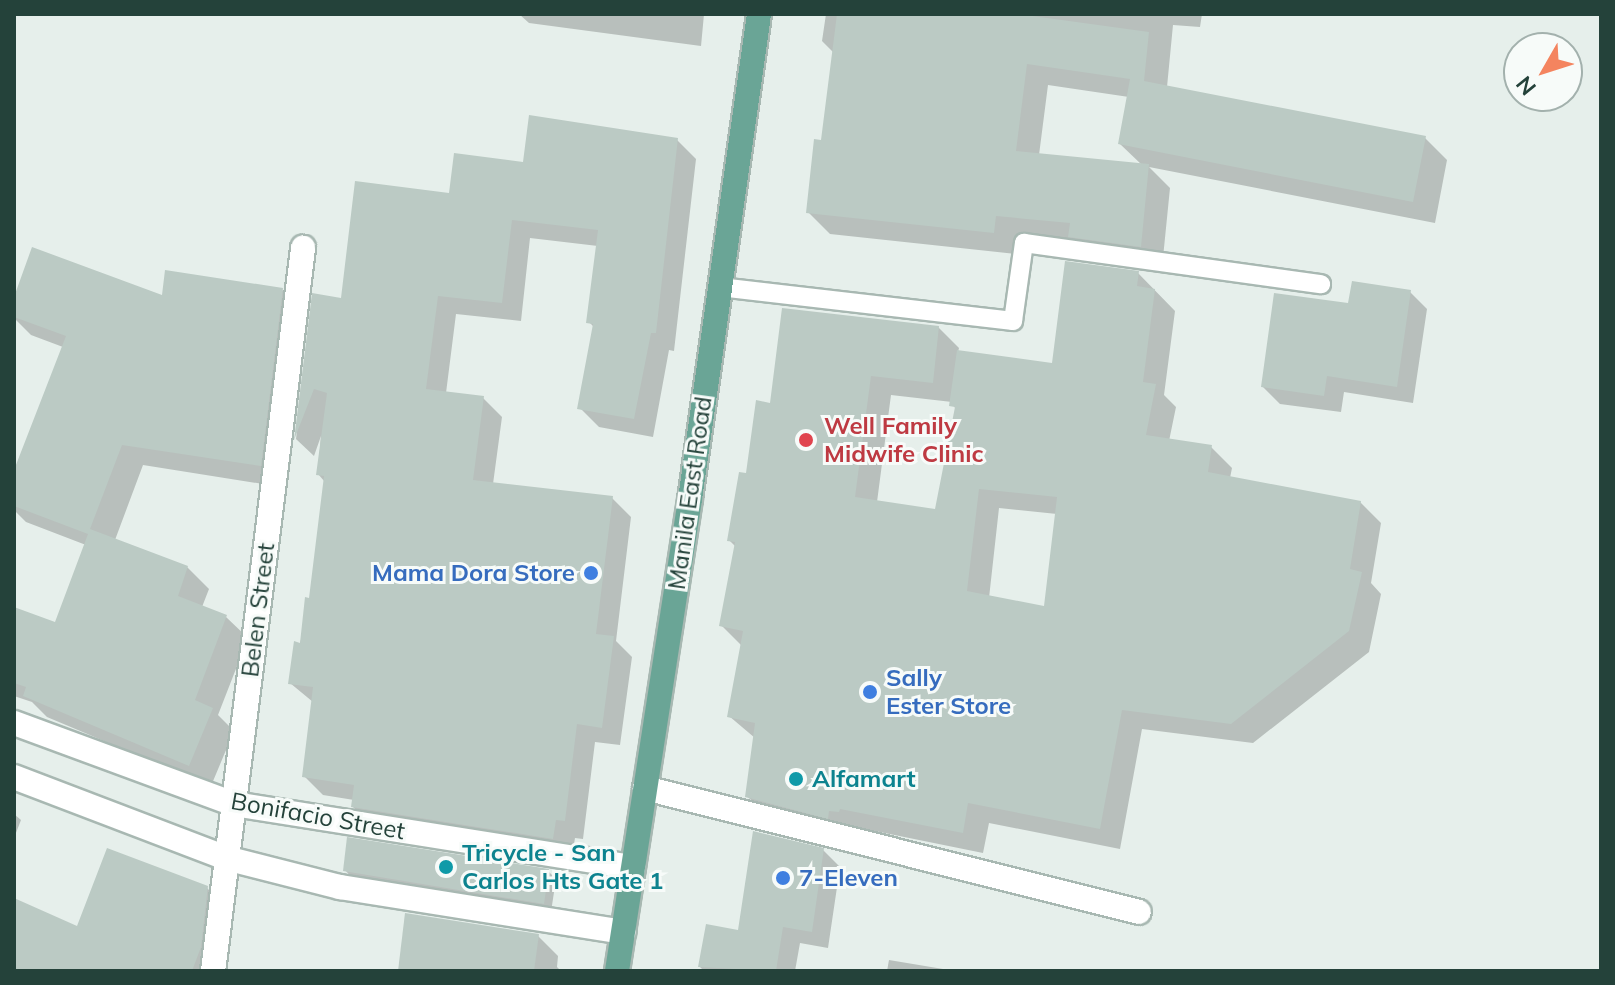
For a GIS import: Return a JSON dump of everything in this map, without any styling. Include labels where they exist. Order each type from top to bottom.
[{"type":"main road","name":"Manila East Road","points":[[617,971],[759,14]]},
{"type":"street","name":"Belen Street","points":[[213,971],[303,248]]},
{"type":"street","name":"Bonifacio Street","points":[[14,723],[234,804],[633,867]]},
{"type":"street","points":[[14,777],[226,858],[340,887],[623,932]]},
{"type":"street","points":[[645,788],[1139,912]]},
{"type":"lane","points":[[720,287],[1013,321],[1024,243],[1321,284]]},
{"type":"building","points":[[837,14],[1018,14],[1149,32],[1144,81],[1426,136],[1413,202],[1118,144],[1130,79],[1027,64],[1016,151],[1149,164],[1141,247],[1068,237],[1070,223],[996,216],[994,233],[806,213],[814,139],[821,140]]},
{"type":"building","points":[[529,115],[678,138],[656,333],[651,333],[634,419],[577,409],[593,324],[586,323],[598,230],[512,220],[502,303],[438,296],[426,389],[484,396],[473,480],[613,496],[596,634],[614,636],[602,728],[577,724],[565,821],[556,820],[553,839],[351,807],[354,785],[302,777],[313,687],[288,684],[294,641],[300,643],[305,597],[309,598],[324,476],[316,475],[327,393],[314,389],[294,440],[312,293],[341,298],[355,181],[449,193],[454,153],[523,162]]},
{"type":"building","points":[[32,247],[162,295],[165,270],[283,288],[261,466],[122,445],[90,529],[188,566],[178,596],[227,615],[195,700],[213,708],[189,766],[23,696],[26,687],[14,683],[14,607],[55,622],[88,534],[14,506],[14,470],[66,336],[14,317],[14,297]]},
{"type":"building","points":[[1065,261],[1139,271],[1137,286],[1155,289],[1143,382],[1156,384],[1146,435],[1212,445],[1208,472],[1361,501],[1350,569],[1362,572],[1349,631],[1231,724],[1122,710],[1100,829],[968,803],[963,833],[840,809],[839,812],[829,811],[828,819],[745,797],[755,723],[727,717],[743,631],[719,626],[735,542],[727,541],[739,472],[746,473],[756,400],[770,403],[782,308],[939,326],[933,383],[871,376],[855,497],[935,509],[955,407],[949,406],[957,350],[1052,363]],"holes":[[[979,489],[1057,497],[1044,606],[967,591]]]},
{"type":"building","points":[[1352,281],[1411,290],[1397,387],[1327,376],[1324,396],[1261,387],[1274,293],[1348,303]]},
{"type":"building","name":"7-Eleven","points":[[753,831],[824,848],[812,932],[783,927],[776,971],[698,967],[706,924],[738,930]]},
{"type":"building","name":"Tricycle - San Carlos Hts Gate 1","points":[[347,837],[549,869],[544,904],[343,871]]},
{"type":"building","points":[[107,848],[208,886],[201,947],[192,971],[14,971],[14,898],[77,926]]},
{"type":"building","points":[[405,913],[539,934],[534,971],[398,971]]},
{"type":"place","name":"Well Family Midwife Clinic","points":[[806,440]]},
{"type":"place","name":"Mama Dora Store","points":[[591,573]]},
{"type":"place","name":"Sally Ester Store","points":[[870,692]]},
{"type":"place","name":"Alfamart","points":[[796,779]]},
{"type":"place","name":"Tricycle - San Carlos Hts Gate 1","points":[[446,867]]},
{"type":"place","name":"7-Eleven","points":[[783,878]]}]
